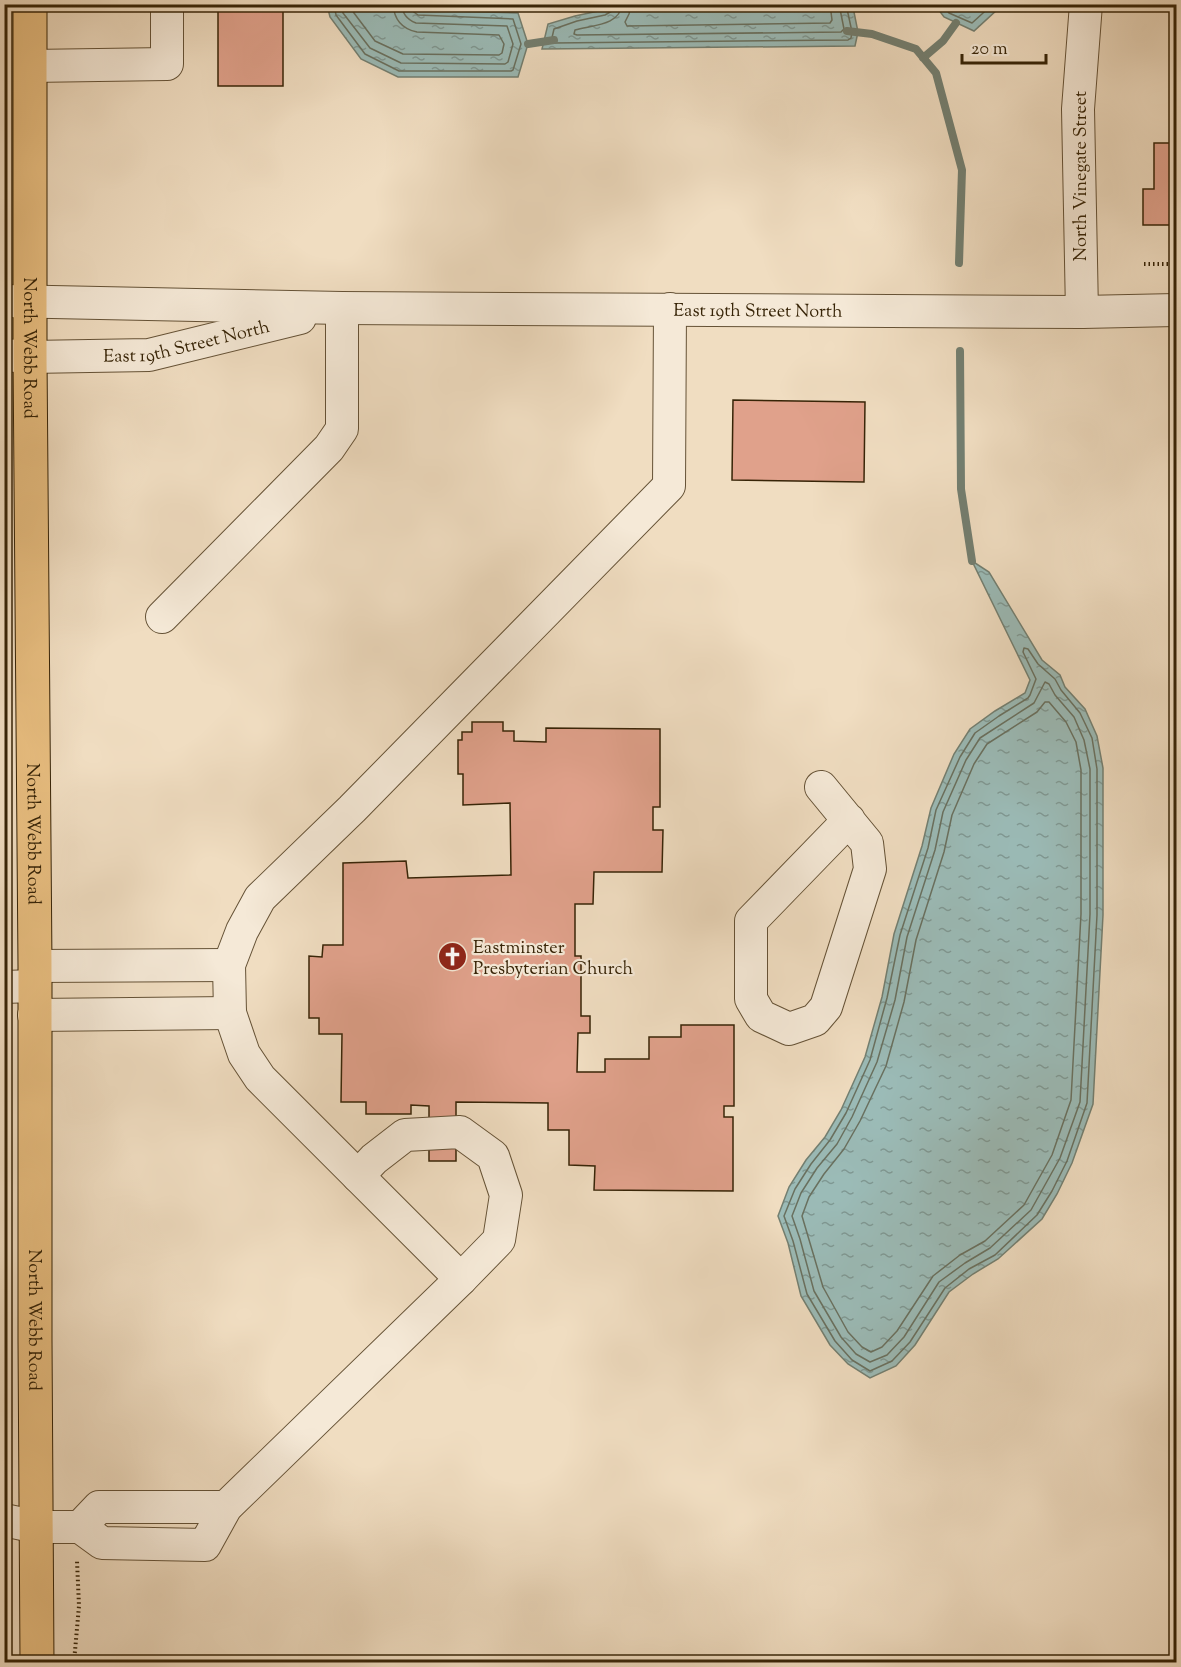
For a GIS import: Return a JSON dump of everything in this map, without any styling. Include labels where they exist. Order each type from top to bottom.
[{"type":"main road","name":"North Webb Road","points":[[30,4],[30,66],[17,301],[17,356],[37,1527],[37,1662]]},
{"type":"street","points":[[30,66],[167,64],[167,4]]},
{"type":"street","name":"North Vinegate Street","points":[[1082,312],[1078,109],[1086,4]]},
{"type":"street","name":"East 19th Street North","points":[[17,301],[342,308],[1082,312],[1176,309]]},
{"type":"street","points":[[162,617],[322,456],[342,429],[342,308]]},
{"type":"street","name":"East 19th Street North","points":[[17,356],[149,355],[342,308]]},
{"type":"street","points":[[461,1279],[260,1078],[244,1053],[230,1013],[229,965],[242,931],[260,898],[352,809],[669,486],[670,309]]},
{"type":"street","points":[[821,788],[849,820],[867,843],[870,869],[826,1007],[815,1020],[789,1029],[761,1016],[751,999],[752,921],[849,820]]},
{"type":"street","points":[[27,988],[229,965]]},
{"type":"street","points":[[27,988],[230,1013]]},
{"type":"street","points":[[4,1520],[37,1527],[77,1527],[102,1543],[205,1545],[226,1508],[499,1240],[506,1195],[494,1156],[460,1132],[405,1134],[358,1176]]},
{"type":"path","points":[[1144,264],[1176,264]]},
{"type":"path","points":[[74,1662],[79,1606],[77,1527]]},
{"type":"water","points":[[414,4],[418,10],[518,13],[528,44],[518,77],[398,77],[361,59],[330,17],[327,5]]},
{"type":"water","points":[[612,5],[849,5],[853,7],[858,32],[855,46],[542,49],[548,24],[603,10]]},
{"type":"water","points":[[935,5],[1000,5],[974,31],[944,17]]},
{"type":"water","points":[[972,561],[989,572],[1042,660],[1060,675],[1065,687],[1085,709],[1097,736],[1103,768],[1103,915],[1093,1104],[1072,1163],[1042,1219],[998,1259],[949,1292],[915,1345],[896,1366],[870,1378],[848,1364],[830,1345],[801,1296],[788,1243],[778,1216],[789,1187],[806,1160],[825,1137],[841,1110],[865,1057],[882,997],[894,934],[922,846],[931,808],[954,754],[970,729],[1025,693],[1030,680]]},
{"type":"building","points":[[218,4],[283,4],[283,86],[218,86]]},
{"type":"building","points":[[1154,143],[1176,143],[1176,225],[1143,225],[1143,189],[1154,189]]},
{"type":"building","points":[[733,400],[865,402],[864,482],[732,480]]},
{"type":"building","name":"Eastminster Presbyterian Church","points":[[472,722],[503,722],[503,731],[514,731],[514,741],[546,742],[546,728],[660,729],[660,807],[653,807],[653,830],[663,830],[662,872],[594,872],[593,904],[575,904],[575,956],[581,956],[581,1016],[590,1016],[590,1033],[578,1033],[577,1072],[605,1072],[605,1059],[649,1059],[649,1037],[681,1037],[681,1025],[734,1025],[734,1106],[724,1106],[724,1117],[733,1117],[733,1191],[594,1190],[595,1166],[569,1165],[569,1130],[548,1130],[548,1103],[456,1102],[456,1161],[429,1161],[429,1106],[411,1105],[411,1114],[366,1114],[366,1102],[341,1102],[342,1034],[319,1034],[319,1018],[309,1018],[309,956],[322,957],[323,945],[343,945],[343,863],[406,861],[408,878],[511,875],[510,803],[463,805],[463,774],[458,774],[458,740],[462,740],[462,732],[472,732]]},
{"type":"waterway","points":[[923,58],[943,41],[956,23]]},
{"type":"waterway","points":[[847,31],[872,34],[916,49],[936,73],[962,170],[959,263]]},
{"type":"waterway","points":[[528,44],[554,40]]},
{"type":"waterway","points":[[960,351],[961,489],[972,561]]},
{"type":"place","name":"Eastminster Presbyterian Church","points":[[452,957]]}]
